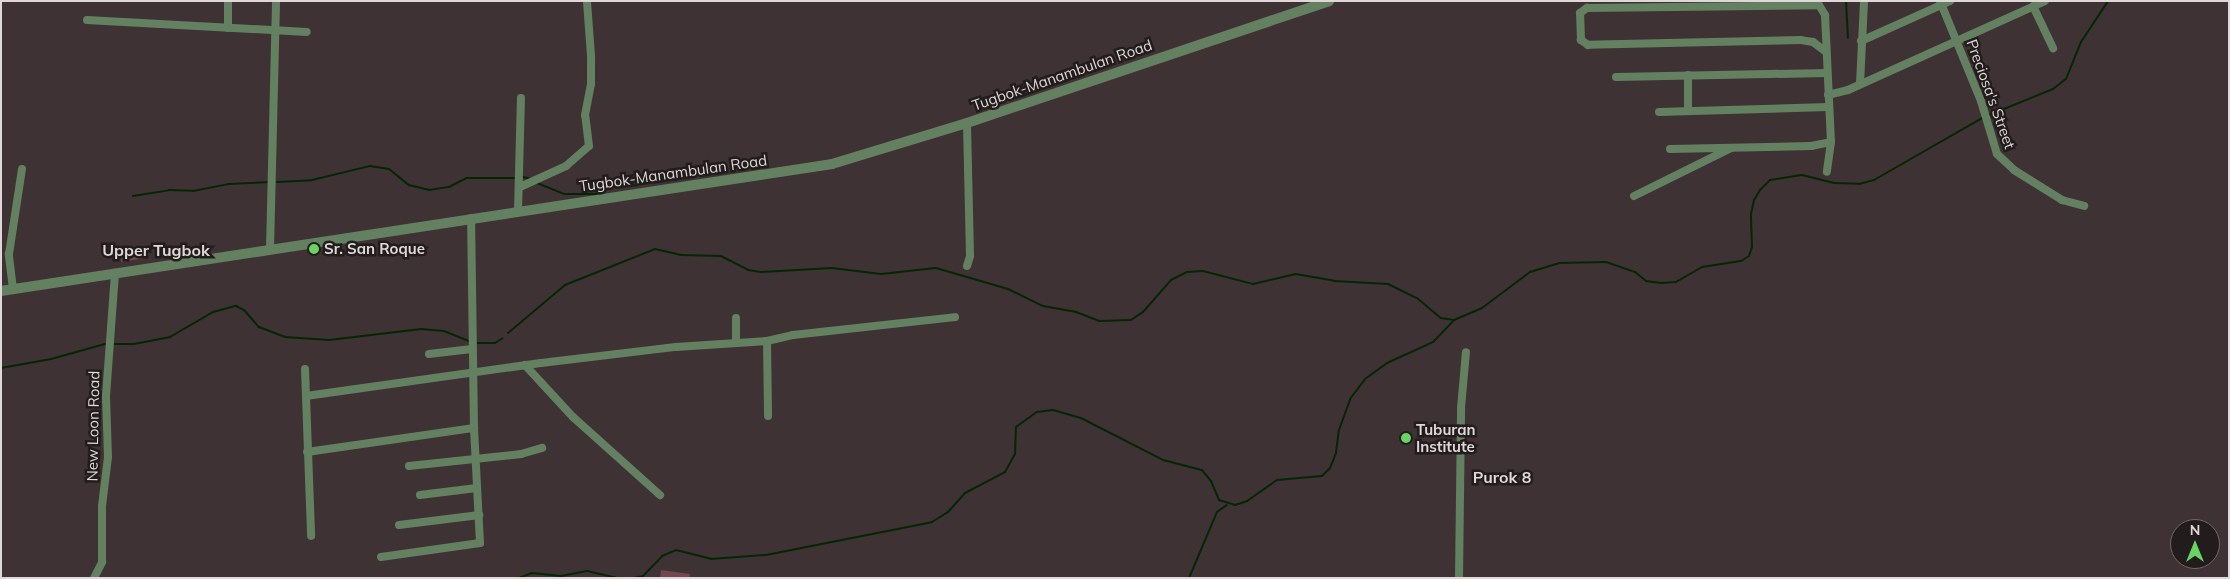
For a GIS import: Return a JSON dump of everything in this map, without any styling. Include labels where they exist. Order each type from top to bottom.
[{"type":"street","points":[[228,1],[228,28]]},
{"type":"street","points":[[270,249],[276,1]]},
{"type":"street","points":[[520,187],[566,166],[589,146],[585,115],[591,84],[587,1]]},
{"type":"street","name":"Tugbok-Manambulan Road","points":[[1,291],[832,164],[967,123],[1329,1]]},
{"type":"street","points":[[1860,84],[1864,1]]},
{"type":"street","points":[[1861,42],[1941,3],[1950,1]]},
{"type":"street","points":[[1828,95],[1860,84],[2046,1]]},
{"type":"street","name":"Preciosa's Street","points":[[1941,3],[1984,110],[1996,154],[2003,163],[2062,200],[2084,206]]},
{"type":"street","points":[[1825,51],[1813,42],[1801,40],[1588,44],[1581,40],[1580,15],[1587,8],[1815,4],[1824,10],[1831,142],[1827,172]]},
{"type":"street","points":[[2034,6],[2053,48]]},
{"type":"street","points":[[87,20],[306,32]]},
{"type":"street","points":[[1616,77],[1827,73]]},
{"type":"street","points":[[1688,75],[1688,111]]},
{"type":"street","points":[[518,211],[521,98]]},
{"type":"street","points":[[1660,112],[1829,107]]},
{"type":"street","points":[[966,266],[970,256],[967,123]]},
{"type":"street","points":[[1670,149],[1818,145],[1831,142]]},
{"type":"street","points":[[1634,196],[1732,148]]},
{"type":"street","points":[[13,289],[9,254],[22,169]]},
{"type":"street","points":[[381,557],[480,543],[474,428],[471,218]]},
{"type":"street","name":"New Loon Road","points":[[94,578],[102,562],[102,506],[108,457],[106,396],[115,273]]},
{"type":"street","points":[[306,396],[473,374],[525,365],[767,341],[793,335],[955,317]]},
{"type":"street","points":[[736,318],[736,343]]},
{"type":"street","points":[[767,341],[768,416]]},
{"type":"street","points":[[429,354],[472,349]]},
{"type":"street","points":[[1459,578],[1461,426],[1466,352]]},
{"type":"street","points":[[525,365],[549,394],[660,495]]},
{"type":"street","points":[[305,369],[310,536]]},
{"type":"street","points":[[307,452],[474,428]]},
{"type":"street","points":[[409,466],[521,454],[542,448]]},
{"type":"street","points":[[420,495],[477,488]]},
{"type":"street","points":[[399,525],[479,515]]},
{"type":"shaded area","points":[[145,245],[147,258],[121,262],[119,249]]},
{"type":"shaded area","points":[[661,570],[690,574],[689,578],[660,578]]},
{"type":"waterway","points":[[1846,1],[1848,38]]},
{"type":"waterway","points":[[1989,115],[2053,89],[2066,79],[2081,42],[2108,1]]},
{"type":"waterway","points":[[508,333],[565,285],[655,249],[680,255],[721,256],[748,270],[761,272],[832,268],[881,274],[936,268],[1008,289],[1043,306],[1076,312],[1099,321],[1131,320],[1143,312],[1171,280],[1187,272],[1203,271],[1253,284],[1296,274],[1334,281],[1388,284],[1417,298],[1441,318],[1454,320],[1482,308],[1530,272],[1559,263],[1606,262],[1635,272],[1646,281],[1661,283],[1676,282],[1702,267],[1741,261],[1749,256],[1752,247],[1751,214],[1754,200],[1760,190],[1770,180],[1802,175],[1834,183],[1859,184],[1874,180],[1984,117]]},
{"type":"waterway","points":[[277,182],[312,180],[370,166],[389,169],[409,185],[429,190],[449,187],[467,178],[516,178]]},
{"type":"waterway","points":[[523,177],[531,179]]},
{"type":"waterway","points":[[133,196],[169,190],[193,191],[228,184],[269,182]]},
{"type":"waterway","points":[[537,183],[564,194],[600,194]]},
{"type":"waterway","points":[[114,344],[134,344],[170,337],[213,312],[236,306],[244,310],[259,327],[285,337],[329,340],[421,329],[444,331],[469,341]]},
{"type":"waterway","points":[[634,578],[643,576],[662,556],[676,550],[711,559],[766,555],[932,522],[948,512],[965,493],[1005,472],[1015,454],[1016,427],[1037,412],[1053,410],[1081,418],[1163,460],[1202,470],[1211,481],[1219,500],[1235,505],[1247,501],[1277,480],[1322,476],[1330,468],[1336,453],[1339,430],[1350,399],[1365,379],[1387,363],[1433,342],[1454,320]]},
{"type":"waterway","points":[[476,343],[495,343],[503,338]]},
{"type":"waterway","points":[[1,368],[51,359],[105,344]]},
{"type":"waterway","points":[[1189,578],[1217,512],[1227,505]]},
{"type":"waterway","points":[[519,578],[532,573],[561,576],[587,571],[617,578]]},
{"type":"place","name":"Sr. San Roque","points":[[314,249]]},
{"type":"place","name":"Tuburan Institute","points":[[1406,438]]},
{"type":"district","name":"Upper Tugbok","points":[[156,250]]},
{"type":"district","name":"Purok 8","points":[[1502,477]]}]
